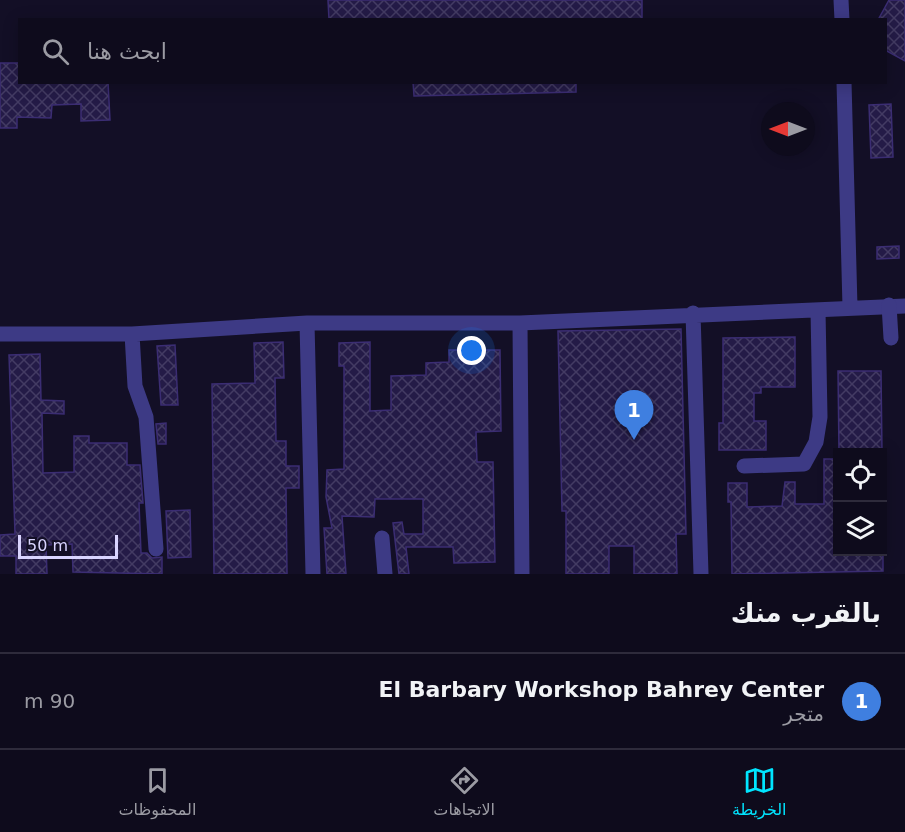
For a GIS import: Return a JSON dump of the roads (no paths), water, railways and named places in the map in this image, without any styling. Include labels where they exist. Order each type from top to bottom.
[{"type":"street","points":[[841,0],[842,18]]},
{"type":"street","points":[[844,84],[850,307]]},
{"type":"street","points":[[0,334],[132,334],[307,323],[520,323],[693,313],[895,306],[891,338]]},
{"type":"street","points":[[744,466],[804,464],[816,442],[820,417],[818,310]]},
{"type":"street","points":[[693,313],[701,574]]},
{"type":"street","points":[[307,323],[313,574]]},
{"type":"street","points":[[520,323],[522,574]]},
{"type":"street","points":[[132,334],[135,386],[146,417],[156,549]]},
{"type":"street","points":[[382,538],[385,574]]},
{"type":"place","name":"El Barbary Workshop Bahrey Center","points":[[634,440]]}]
